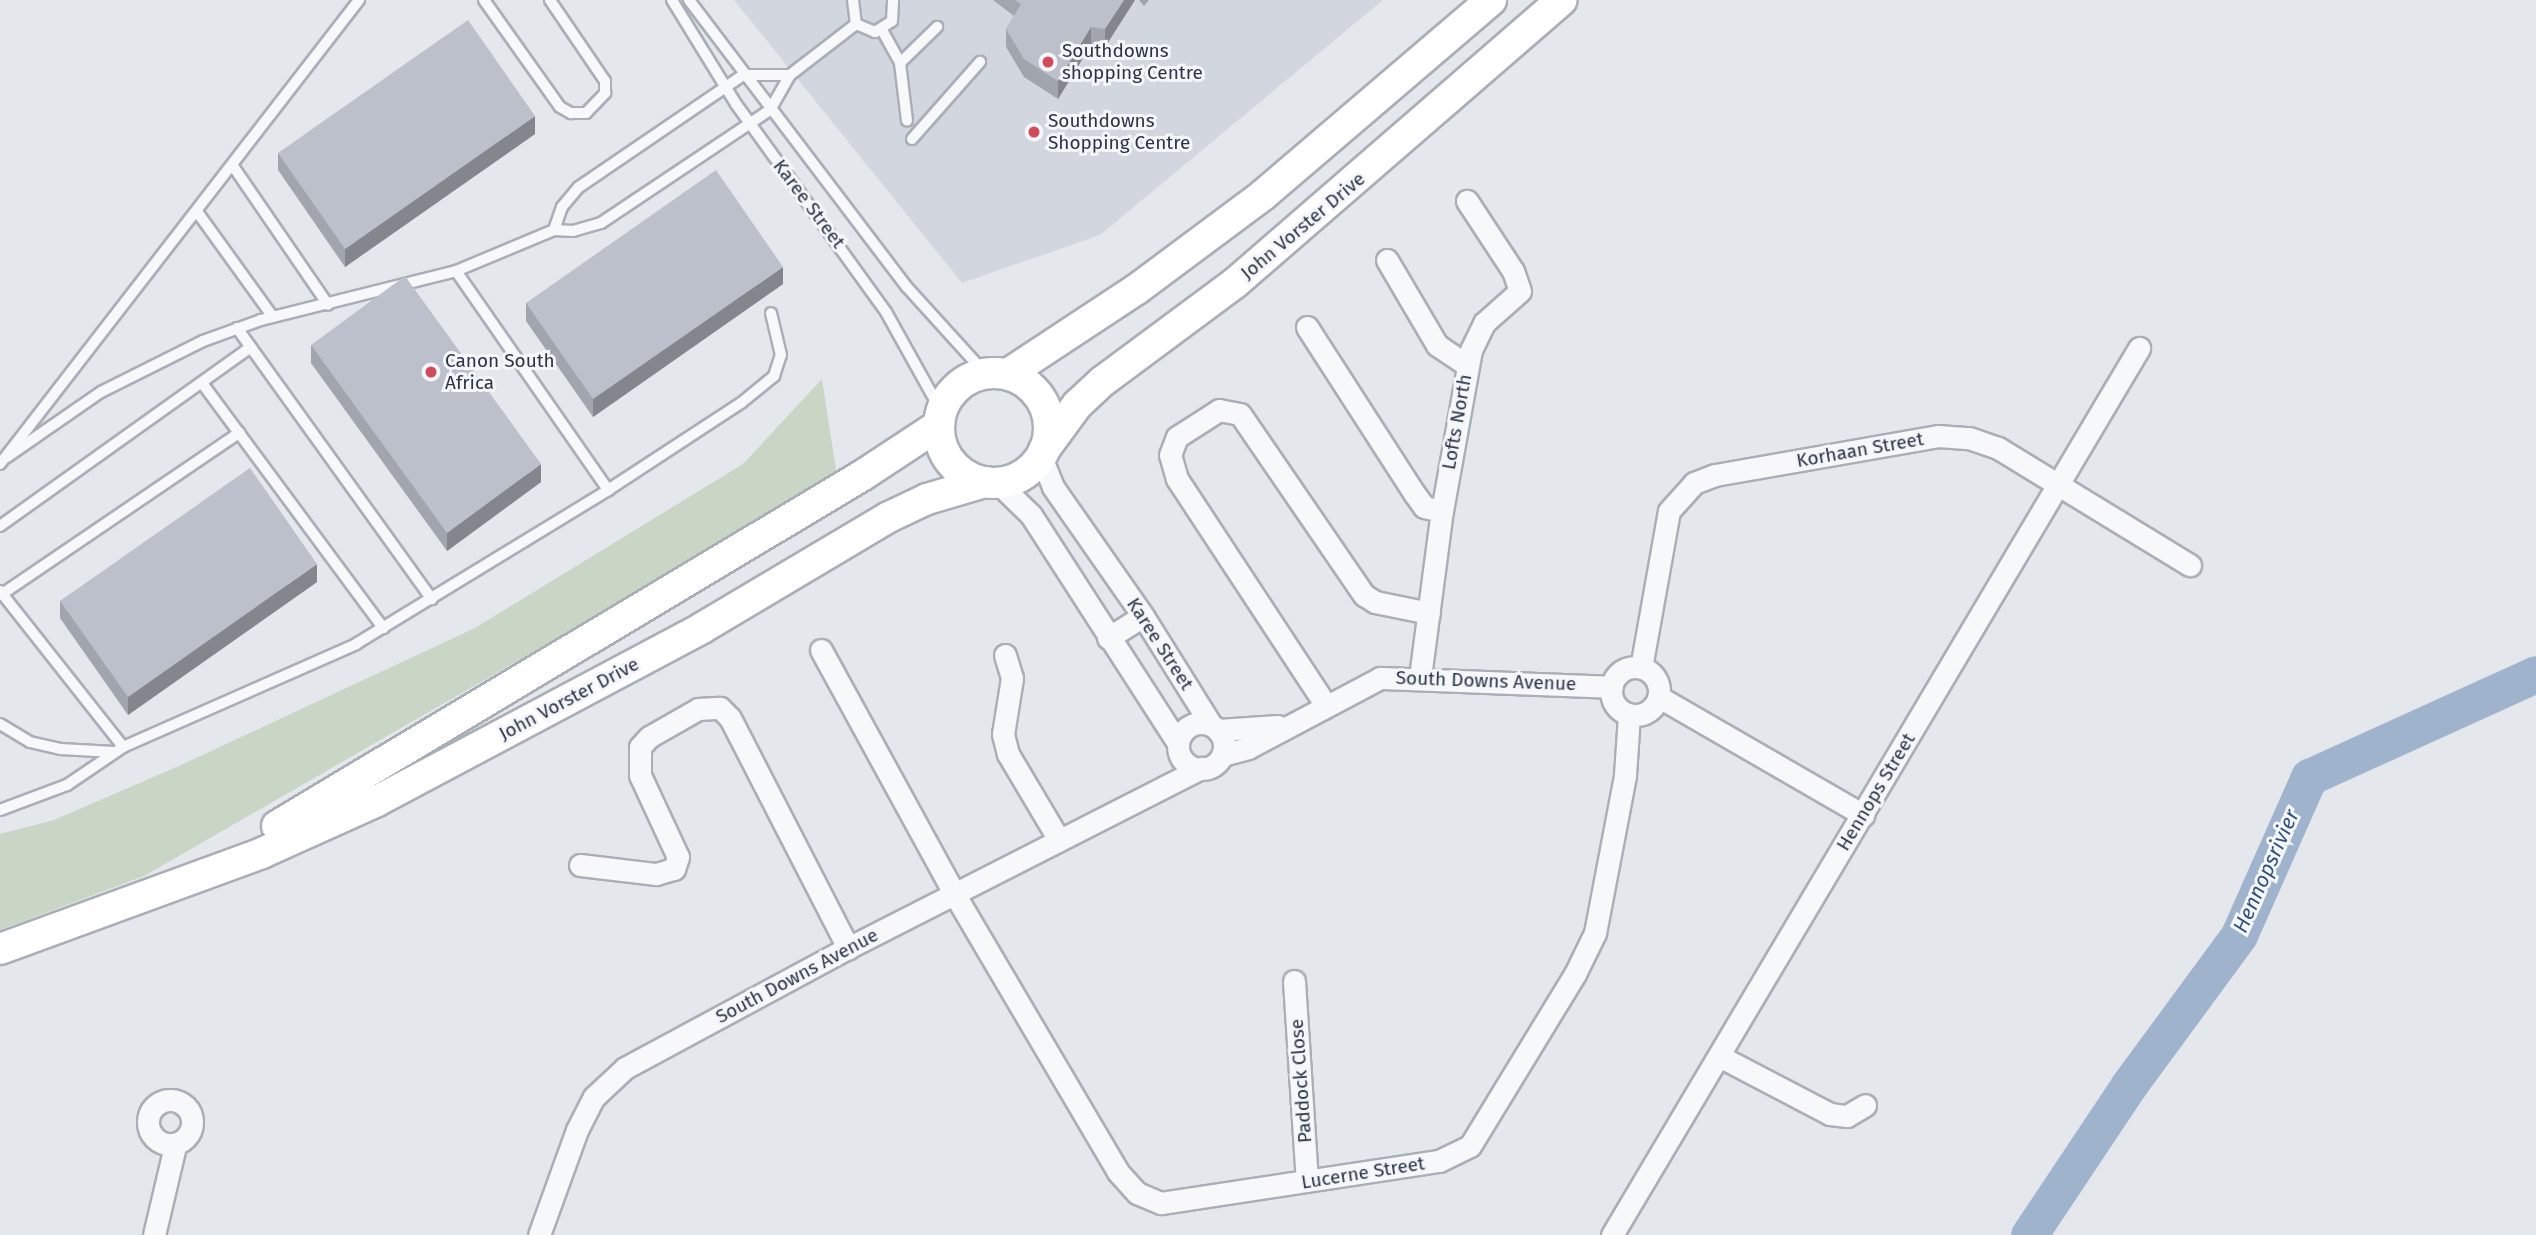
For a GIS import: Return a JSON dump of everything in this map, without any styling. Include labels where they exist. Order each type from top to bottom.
[{"type":"street","points":[[997,373],[1025,382],[1043,404],[1049,432],[1042,454],[1029,470],[991,482],[966,475],[951,462],[941,445],[940,418],[950,393],[966,380],[997,373],[1137,289],[1263,195],[1492,0]]},
{"type":"street","name":"John Vorster Drive","points":[[1042,454],[1077,405],[1103,381],[1235,283],[1562,0]]},
{"type":"street","name":"Lofts North","points":[[1420,677],[1442,511],[1467,365],[1484,323],[1520,291],[1513,271],[1467,201]]},
{"type":"street","points":[[1387,260],[1437,345],[1467,365]]},
{"type":"street","points":[[1307,327],[1414,494],[1424,507],[1442,511]]},
{"type":"street","name":"Hennops Street","points":[[1612,1235],[2139,348]]},
{"type":"street","points":[[1325,705],[1177,479],[1170,455],[1177,438],[1219,411],[1240,414],[1364,595],[1383,604],[1429,613]]},
{"type":"street","name":"John Vorster Drive","points":[[142,895],[298,816],[851,482],[940,418]]},
{"type":"street","name":"Korhaan Street","points":[[1641,668],[1669,511],[1687,489],[1706,478],[1938,436],[1982,441],[2190,565]]},
{"type":"street","name":"Karee Street","points":[[1042,454],[1053,487],[1143,616],[1214,728]]},
{"type":"street","name":"John Vorster Drive","points":[[0,949],[262,853],[377,801],[702,628],[889,517],[928,499],[991,482]]},
{"type":"street","name":"Karee Street","points":[[991,482],[1031,515],[1180,750]]},
{"type":"street","points":[[1108,638],[1143,616]]},
{"type":"street","name":"Lucerne Street","points":[[821,650],[955,895],[1118,1172],[1137,1193],[1161,1203],[1183,1202],[1451,1158],[1477,1136],[1575,974],[1595,933],[1625,775],[1629,714]]},
{"type":"street","points":[[1005,655],[1012,678],[1003,734],[1008,754],[1059,840]]},
{"type":"street","points":[[1641,668],[1656,678],[1659,697],[1648,712],[1629,714],[1613,701],[1612,687],[1622,671],[1641,668]]},
{"type":"street","name":"South Downs Avenue","points":[[1222,755],[1248,748],[1286,725],[1380,678],[1420,677],[1612,687]]},
{"type":"street","points":[[1659,697],[1863,815]]},
{"type":"street","points":[[580,866],[656,874],[674,870],[678,857],[640,775],[640,747],[649,737],[698,709],[720,708],[730,718],[848,948]]},
{"type":"street","points":[[1193,724],[1214,728],[1223,742],[1222,755],[1214,764],[1202,768],[1189,765],[1180,750],[1193,724]]},
{"type":"street","name":"South Downs Avenue","points":[[1214,728],[1286,725]]},
{"type":"street","name":"South Downs Avenue","points":[[1141,800],[1180,750]]},
{"type":"street","name":"South Downs Avenue","points":[[539,1235],[577,1130],[607,1083],[625,1068],[848,948],[1202,768]]},
{"type":"street","name":"Paddock Close","points":[[1294,981],[1307,1181]]},
{"type":"street","points":[[1719,1056],[1830,1114],[1847,1116],[1865,1105]]},
{"type":"street","points":[[154,1235],[175,1146]]},
{"type":"lane","points":[[4,461],[198,213],[359,0]]},
{"type":"lane","points":[[484,0],[560,107],[571,113],[586,113],[605,93],[605,81],[551,0]]},
{"type":"lane","name":"Karee Street","points":[[672,0],[726,87],[886,312],[940,418]]},
{"type":"lane","name":"Karee Street","points":[[689,0],[743,75],[906,286],[997,373]]},
{"type":"lane","points":[[853,0],[856,24]]},
{"type":"lane","points":[[856,24],[867,31],[882,30],[894,16],[893,0]]},
{"type":"lane","points":[[4,461],[143,367],[237,328],[456,271],[554,230],[587,228],[616,215],[770,110],[790,75],[856,24]]},
{"type":"lane","points":[[900,63],[937,27]]},
{"type":"lane","points":[[882,30],[900,63],[907,121]]},
{"type":"lane","points":[[912,139],[980,62]]},
{"type":"lane","points":[[554,230],[562,207],[579,187],[743,75],[790,75]]},
{"type":"lane","points":[[233,166],[328,305]]},
{"type":"lane","points":[[198,213],[273,317]]},
{"type":"lane","points":[[456,271],[608,489]]},
{"type":"lane","points":[[2,807],[67,785],[119,749],[356,644],[608,489],[750,397],[775,376],[781,355],[771,313]]},
{"type":"lane","points":[[237,328],[432,599]]},
{"type":"lane","points":[[0,526],[251,347]]},
{"type":"lane","points":[[202,383],[383,628]]},
{"type":"lane","points":[[119,749],[1,593],[239,433]]},
{"type":"lane","points":[[0,724],[30,742],[61,749],[119,749]]},
{"type":"shaded area","name":"Southdowns Shopping Centre","points":[[734,0],[1383,0],[1100,235],[962,283]]},
{"type":"green space","points":[[822,379],[837,477],[144,876],[0,930],[0,834],[54,820],[179,766],[475,628],[743,464]]},
{"type":"building","name":"Southdowns shopping Centre","points":[[1015,0],[1124,0],[1105,29],[1091,27],[1058,81],[1024,59],[1006,29],[1021,4]]},
{"type":"building","points":[[468,20],[535,116],[345,249],[278,153]]},
{"type":"building","points":[[716,170],[783,267],[593,399],[526,303]]},
{"type":"building","points":[[405,276],[541,464],[447,533],[311,345]]},
{"type":"building","points":[[250,468],[317,564],[128,697],[60,601]]},
{"type":"waterway","name":"Hennopsrivier","points":[[2029,1235],[2129,1085],[2239,935],[2309,777],[2536,674]]},
{"type":"place","name":"Southdowns shopping Centre","points":[[1048,62]]},
{"type":"place","name":"Southdowns Shopping Centre","points":[[1034,132]]},
{"type":"place","name":"Canon South Africa","points":[[431,372]]}]
